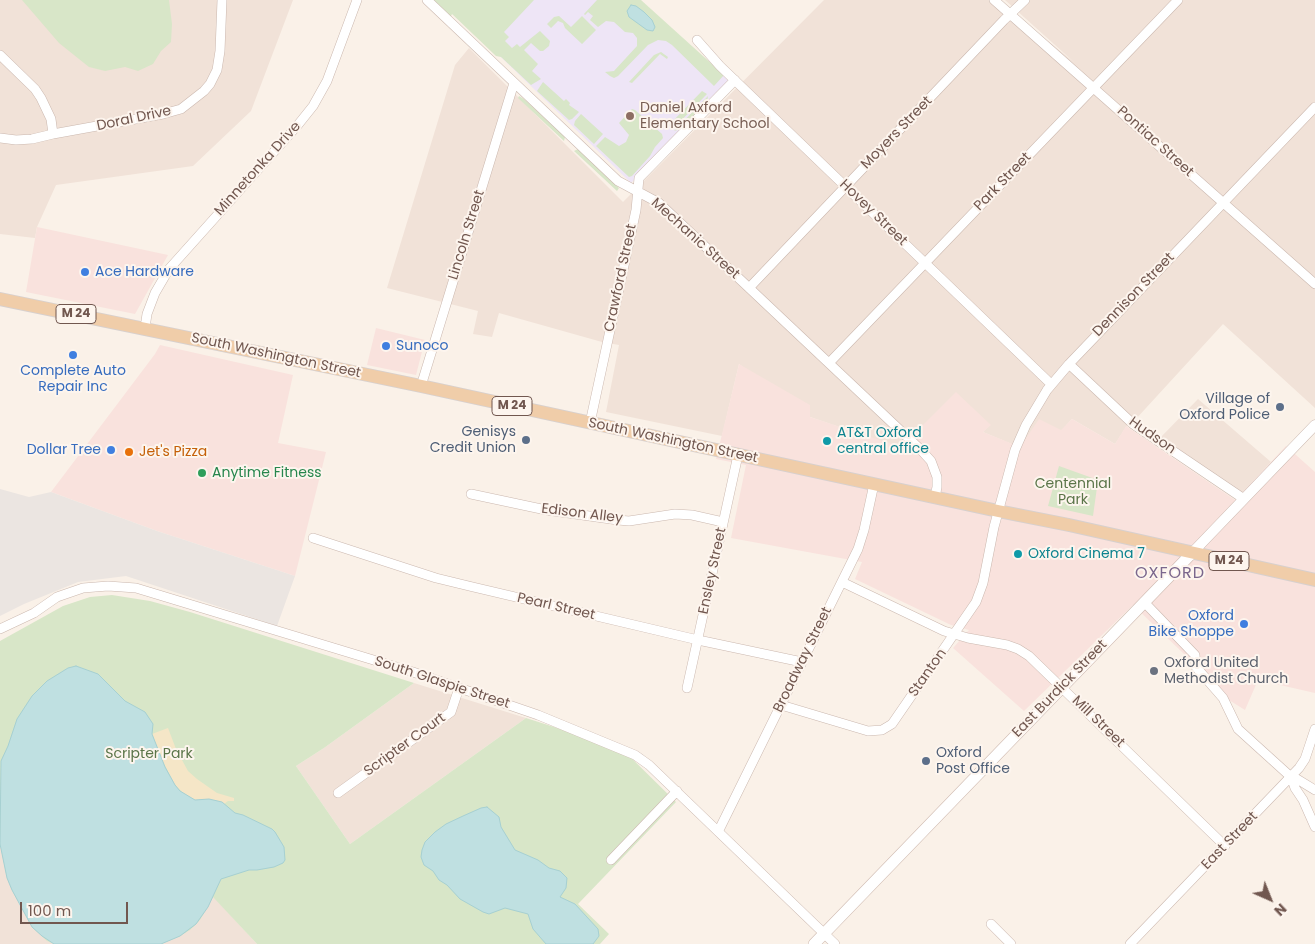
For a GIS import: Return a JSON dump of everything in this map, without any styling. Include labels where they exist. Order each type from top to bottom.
[{"type":"main road","name":"M 24","points":[[0,298],[149,329]]},
{"type":"main road","name":"South Washington Street","points":[[149,329],[1069,525],[1192,553]]},
{"type":"main road","name":"M 24","points":[[1192,553],[1315,580]]},
{"type":"main road","name":"East Burdick Street","points":[[814,944],[1192,553]]},
{"type":"street","name":"Doral Drive","points":[[0,138],[32,140],[53,134],[181,109],[210,84],[217,70],[220,51],[222,0]]},
{"type":"street","name":"Minnetonka Drive","points":[[149,329],[148,314],[155,294],[169,269],[297,126],[317,99],[330,74],[357,0]]},
{"type":"street","name":"Mechanic Street","points":[[427,0],[618,181],[659,203],[928,458],[937,477],[935,497]]},
{"type":"street","name":"Pontiac Street","points":[[994,0],[1315,284]]},
{"type":"street","name":"Moyers Street","points":[[749,288],[1025,0]]},
{"type":"street","name":"Park Street","points":[[829,363],[1178,0]]},
{"type":"street","name":"Hovey Street","points":[[697,40],[735,80],[1051,384]]},
{"type":"street","points":[[0,55],[35,89],[51,119],[53,134]]},
{"type":"street","name":"Crawford Street","points":[[590,423],[636,210],[639,178],[735,80]]},
{"type":"street","name":"Lincoln Street","points":[[421,386],[514,83]]},
{"type":"street","name":"Dennison Street","points":[[998,511],[1018,443],[1051,384],[1315,107]]},
{"type":"street","name":"Hudson","points":[[1069,364],[1133,424],[1244,499]]},
{"type":"street","points":[[1192,553],[1315,425]]},
{"type":"street","name":"Ensley Street","points":[[687,688],[738,455]]},
{"type":"street","name":"Broadway Street","points":[[719,830],[862,539],[874,484]]},
{"type":"street","name":"Edison Alley","points":[[472,494],[537,509],[618,520],[630,521],[675,514],[692,515],[724,522]]},
{"type":"street","name":"Stanton","points":[[781,705],[863,730],[876,731],[890,726],[974,607],[980,593],[998,511]]},
{"type":"street","name":"Pearl Street","points":[[313,538],[454,583],[698,640],[802,662]]},
{"type":"street","name":"Mill Street","points":[[842,582],[944,631],[1018,649],[1029,656],[1225,846]]},
{"type":"street","name":"South Glaspie Street","points":[[0,629],[34,612],[57,597],[82,588],[108,586],[136,588],[392,666],[538,715],[635,755],[650,765],[835,944]]},
{"type":"street","points":[[1144,602],[1195,654],[1196,667],[1223,698],[1238,729],[1291,777],[1315,790]]},
{"type":"street","name":"Scripter Court","points":[[338,793],[451,712],[459,688]]},
{"type":"street","name":"East Street","points":[[1133,943],[1291,777],[1305,760],[1315,729]]},
{"type":"street","points":[[1291,777],[1315,827]]},
{"type":"street","points":[[611,860],[677,791]]},
{"type":"street","points":[[991,924],[1011,944]]},
{"type":"shaded area","points":[[0,0],[293,0],[251,111],[193,166],[56,185],[37,227],[35,238],[0,234]]},
{"type":"shaded area","name":"Daniel Axford Elementary School","points":[[442,0],[640,0],[732,84],[631,183]]},
{"type":"shaded area","points":[[824,0],[998,0],[1075,63],[1005,0],[1315,0],[1315,408],[1223,324],[1135,420],[1160,438],[1198,399],[1271,462],[1236,500],[1127,426],[1115,444],[1072,419],[1062,430],[1021,448],[983,432],[990,424],[901,448],[810,417],[739,364],[722,436],[606,412],[619,345],[499,313],[492,337],[473,334],[478,311],[387,288],[455,65],[469,48],[623,202]]},
{"type":"shaded area","points":[[37,227],[168,255],[135,314],[26,292]]},
{"type":"shaded area","points":[[376,328],[425,340],[416,375],[367,365]]},
{"type":"shaded area","points":[[160,345],[293,375],[278,443],[326,452],[295,576],[157,531],[51,492]]},
{"type":"shaded area","points":[[739,364],[810,405],[810,417],[901,447],[956,392],[991,425],[983,432],[1020,447],[1039,419],[1061,430],[1072,419],[1115,444],[1126,426],[1235,500],[1286,446],[1315,472],[1315,693],[1258,680],[1245,710],[1216,692],[1183,653],[1133,605],[1024,711],[953,648],[969,630],[951,625],[855,579],[862,562],[731,538],[746,465],[716,459]]},
{"type":"shaded area","points":[[0,489],[29,497],[51,492],[157,531],[295,576],[277,626],[126,576],[78,582],[0,616]]},
{"type":"shaded area","points":[[414,683],[526,718],[350,844],[296,766]]},
{"type":"shaded area","points":[[0,823],[213,896],[257,944],[0,944]]},
{"type":"green space","points":[[22,0],[169,0],[172,24],[171,42],[161,51],[153,64],[138,71],[125,67],[105,71],[89,67],[59,43]]},
{"type":"green space","points":[[432,0],[534,0],[504,32],[509,37],[505,41],[512,48],[517,44],[520,47],[540,31],[550,41],[549,46],[543,51],[540,51],[531,43],[524,50],[538,64],[532,71],[541,79],[531,85],[501,57],[496,56],[452,14],[450,18]]},
{"type":"green space","points":[[597,0],[641,0],[724,75],[714,86],[672,45],[666,41],[658,40],[648,45],[618,76],[614,78],[610,76],[605,72],[614,71],[637,46],[637,38],[633,33],[625,32],[614,22],[606,21],[598,27],[590,20],[593,16],[588,12],[584,14]]},
{"type":"green space","points":[[559,16],[571,27],[582,16],[596,30],[582,44],[565,28],[563,23],[558,21],[551,28],[547,24],[554,17]]},
{"type":"green space","points":[[661,52],[668,57],[667,59],[660,54],[632,83],[629,82],[654,55]]},
{"type":"green space","points":[[543,82],[564,101],[566,99],[570,103],[569,105],[579,112],[572,119],[569,120],[537,91]]},
{"type":"green space","points":[[702,91],[707,94],[672,130],[669,125]]},
{"type":"green space","points":[[519,96],[565,137],[564,141],[518,98]]},
{"type":"green space","points":[[708,96],[707,102],[681,129],[674,131]]},
{"type":"green space","points":[[632,109],[662,134],[663,138],[650,156],[629,177],[596,146],[605,137],[619,146],[626,142],[629,135],[619,123]]},
{"type":"green space","points":[[581,114],[603,134],[594,144],[574,125]]},
{"type":"green space","points":[[578,149],[619,188],[617,191],[574,151]]},
{"type":"green space","name":"Centennial Park","points":[[1059,466],[1098,480],[1093,516],[1048,506]]},
{"type":"green space","name":"Scripter Park","points":[[112,595],[150,601],[190,612],[414,683],[296,766],[350,844],[526,718],[610,745],[614,741],[676,802],[578,904],[609,934],[600,944],[257,944],[213,897],[200,920],[190,930],[161,944],[54,944],[47,941],[32,927],[12,890],[7,878],[0,844],[0,641],[63,606],[90,597]]},
{"type":"sand","points":[[168,728],[176,749],[188,771],[217,793],[234,798],[234,801],[228,801],[224,804],[209,799],[195,800],[185,795],[175,785],[161,758],[152,734]]},
{"type":"water","points":[[631,5],[636,6],[652,20],[655,27],[653,31],[647,30],[629,17],[627,11]]},
{"type":"water","points":[[76,666],[98,674],[125,701],[145,712],[153,724],[152,734],[165,767],[180,791],[195,800],[209,799],[222,802],[235,813],[272,829],[284,847],[285,860],[283,863],[274,867],[249,870],[221,879],[208,907],[196,924],[180,936],[161,944],[54,944],[32,927],[7,878],[0,844],[1,761],[17,719],[32,696],[47,681],[68,668]]},
{"type":"water","points":[[487,807],[499,817],[501,827],[515,850],[538,860],[549,868],[560,871],[567,878],[566,888],[560,897],[575,904],[598,929],[599,936],[593,944],[546,944],[533,929],[528,914],[505,908],[489,914],[483,912],[460,899],[447,885],[439,880],[433,871],[424,865],[421,857],[422,850],[425,842],[435,832],[446,824]]},
{"type":"place","name":"Daniel Axford Elementary School","points":[[630,116]]},
{"type":"place","name":"Ace Hardware","points":[[85,272]]},
{"type":"place","name":"Sunoco","points":[[386,346]]},
{"type":"place","name":"Complete Auto Repair Inc","points":[[73,355]]},
{"type":"place","name":"Village of Oxford Police","points":[[1280,407]]},
{"type":"place","name":"Genisys Credit Union","points":[[526,440]]},
{"type":"place","name":"AT&T Oxford central office","points":[[827,441]]},
{"type":"place","name":"Dollar Tree","points":[[111,450]]},
{"type":"place","name":"Jet's Pizza","points":[[129,452]]},
{"type":"place","name":"Anytime Fitness","points":[[202,473]]},
{"type":"place","name":"Oxford Cinema 7","points":[[1018,554]]},
{"type":"place","name":"Oxford Bike Shoppe","points":[[1244,624]]},
{"type":"place","name":"Oxford United Methodist Church","points":[[1154,671]]},
{"type":"place","name":"Oxford Post Office","points":[[926,761]]},
{"type":"district","name":"OXFORD","points":[[1170,574]]}]
